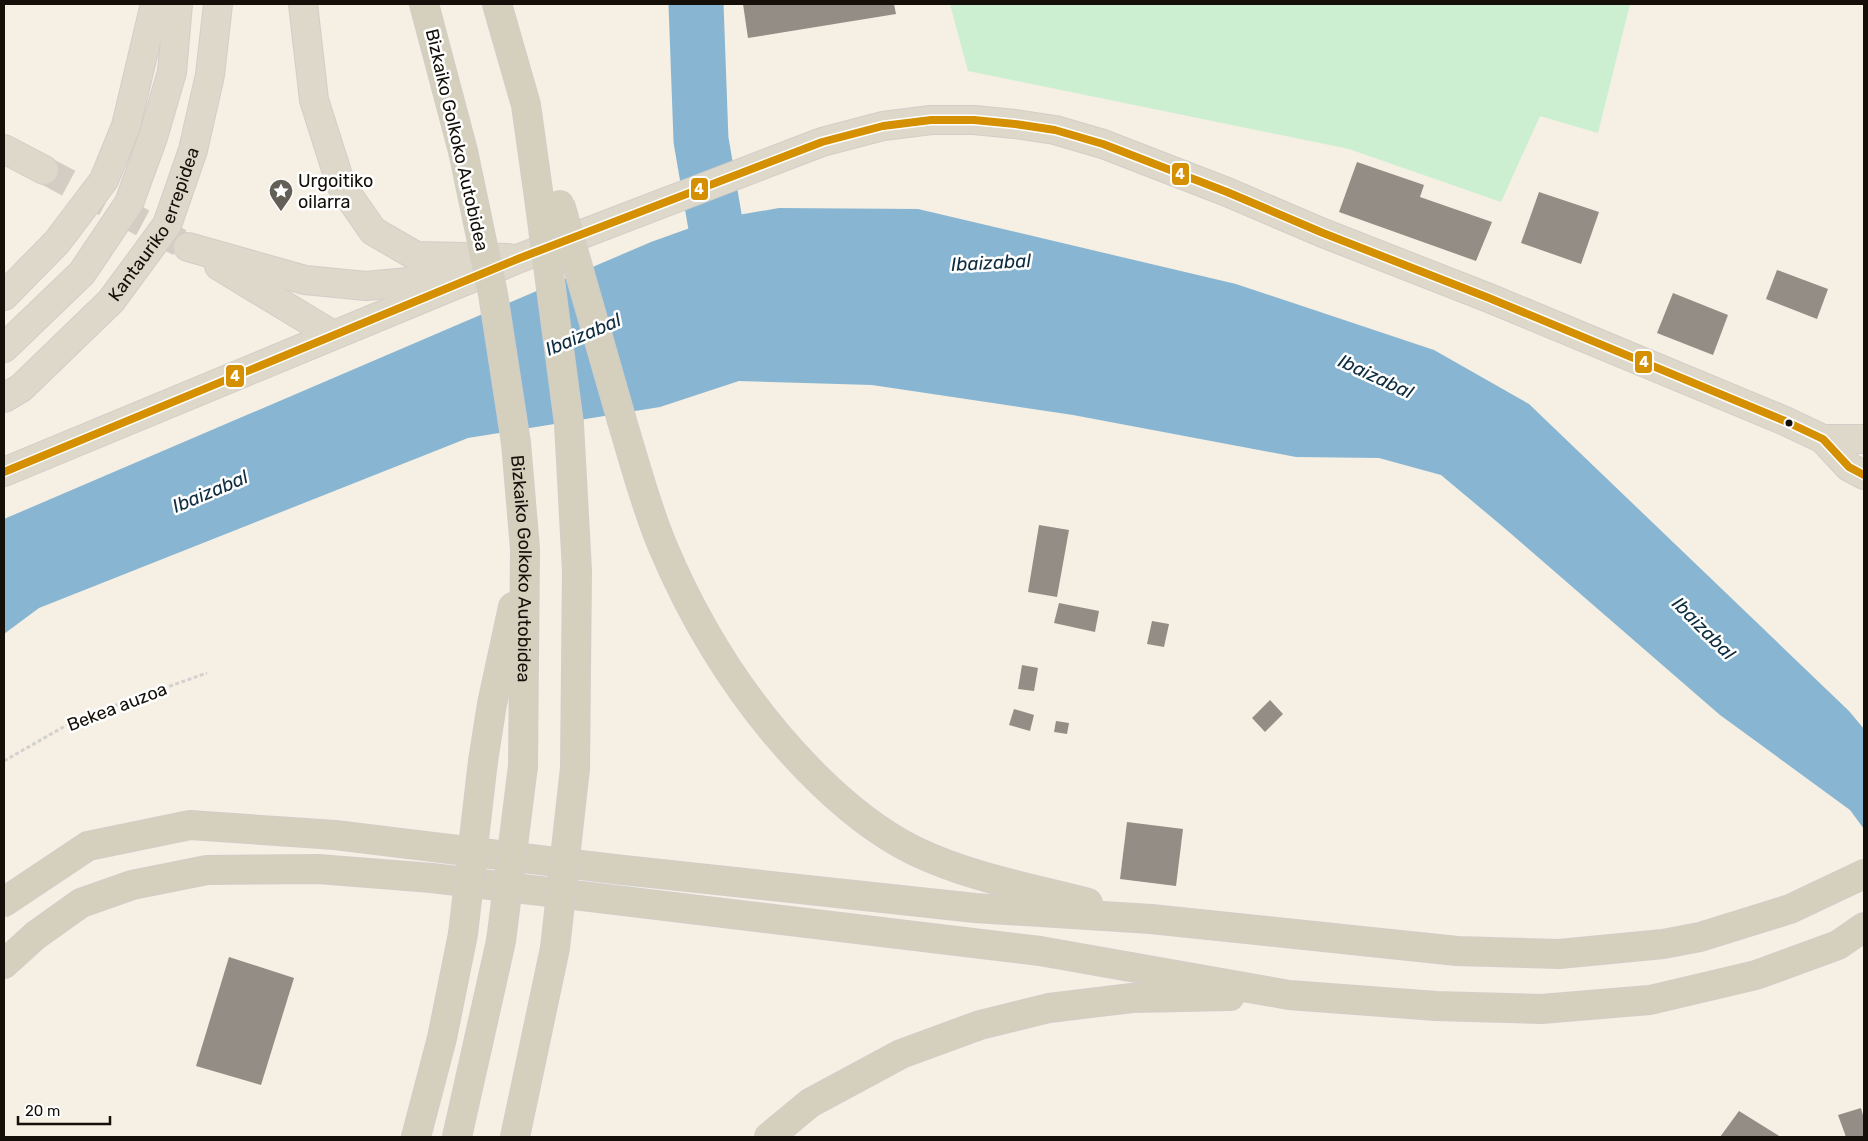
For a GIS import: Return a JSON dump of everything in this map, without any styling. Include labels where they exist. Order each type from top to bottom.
[{"type":"highway","points":[[4,296],[57,242],[104,180],[126,126],[155,4]]},
{"type":"highway","name":"Kantauriko errepidea","points":[[4,348],[82,274],[129,203],[153,137],[172,72],[178,4]]},
{"type":"highway","name":"Kantauriko errepidea","points":[[4,398],[21,388],[111,301],[167,225],[193,150],[210,75],[218,4]]},
{"type":"highway","points":[[303,4],[314,100],[342,185],[373,232],[416,256],[520,258]]},
{"type":"highway","name":"Bizkaiko Golkoko Autobidea","points":[[424,4],[463,151],[493,294],[516,443],[525,549],[523,766],[501,941],[457,1137]]},
{"type":"highway","points":[[497,4],[526,106],[550,205],[622,421],[643,492],[663,546],[691,608],[723,663],[752,705],[784,744],[831,792],[866,822],[913,850],[938,861],[983,876],[1150,919]]},
{"type":"highway","points":[[4,472],[520,258],[822,142],[883,126],[931,120],[974,120],[1055,130],[1103,144],[1227,192],[1323,233],[1516,309],[1784,421],[1823,439],[1849,467],[1864,475]]},
{"type":"highway","points":[[4,149],[44,170]]},
{"type":"highway","points":[[515,1137],[555,948],[574,768],[577,571],[569,424],[550,205]]},
{"type":"highway","points":[[333,335],[188,246],[305,280],[366,286],[418,281],[520,258]]},
{"type":"highway","points":[[1823,439],[1864,438]]},
{"type":"highway","points":[[416,1137],[442,1038],[462,934],[483,761],[492,704],[525,549]]},
{"type":"highway","points":[[4,902],[88,846],[190,825],[335,836],[614,869],[975,908],[1150,919],[1457,951],[1559,954],[1663,944],[1700,937],[1790,909],[1864,874]]},
{"type":"highway","points":[[4,964],[36,935],[81,903],[132,885],[207,870],[318,869],[432,878],[1040,951],[1289,994],[1436,1006],[1541,1009],[1650,1000],[1756,975],[1838,945],[1864,927]]},
{"type":"highway","points":[[769,1137],[810,1103],[901,1054],[980,1025],[1049,1008],[1132,998],[1289,994]]},
{"type":"path","name":"Bekea auzoa","points":[[4,761],[79,718],[207,673]]},
{"type":"green space","points":[[950,4],[1630,4],[1598,133],[1540,116],[1501,202],[1349,149],[968,71]]},
{"type":"water","name":"Ibaizabal","points":[[779,208],[918,209],[1236,284],[1434,350],[1529,404],[1849,711],[1864,729],[1864,829],[1850,810],[1720,715],[1441,475],[1379,458],[1296,457],[1073,415],[872,385],[739,381],[660,407],[468,438],[39,608],[4,634],[4,519],[651,242],[715,219]]},
{"type":"building","points":[[743,4],[894,4],[896,14],[748,38]]},
{"type":"building","points":[[1357,162],[1424,185],[1420,197],[1492,222],[1476,261],[1339,212]]},
{"type":"building","points":[[1539,192],[1599,212],[1581,264],[1521,243]]},
{"type":"building","points":[[1777,270],[1828,289],[1817,319],[1766,299]]},
{"type":"building","points":[[1673,293],[1728,315],[1713,355],[1657,333]]},
{"type":"building","points":[[1039,525],[1069,530],[1057,597],[1028,592]]},
{"type":"building","points":[[1059,603],[1099,611],[1095,632],[1054,623]]},
{"type":"building","points":[[1152,621],[1169,624],[1164,647],[1147,644]]},
{"type":"building","points":[[1022,665],[1038,668],[1034,691],[1018,689]]},
{"type":"building","points":[[1270,700],[1283,714],[1265,732],[1252,718]]},
{"type":"building","points":[[1014,709],[1034,715],[1030,731],[1009,725]]},
{"type":"building","points":[[1056,721],[1069,723],[1067,734],[1054,732]]},
{"type":"building","points":[[1127,822],[1183,829],[1176,886],[1120,879]]},
{"type":"building","points":[[229,957],[294,978],[261,1085],[196,1066]]},
{"type":"building","points":[[1861,1108],[1864,1119],[1864,1136],[1846,1137],[1838,1115]]},
{"type":"building","points":[[1739,1111],[1781,1137],[1720,1137]]},
{"type":"waterway","points":[[696,4],[701,140],[724,274]]},
{"type":"tunnel","points":[[44,170],[188,247]]},
{"type":"transit line","name":"4","points":[[4,472],[520,258],[822,142],[883,126],[931,120],[974,120],[1055,130],[1103,144],[1227,192],[1785,421],[1823,439],[1849,467],[1864,475]]},
{"type":"place","name":"Urgoitiko oilarra","points":[[281,212]]}]
